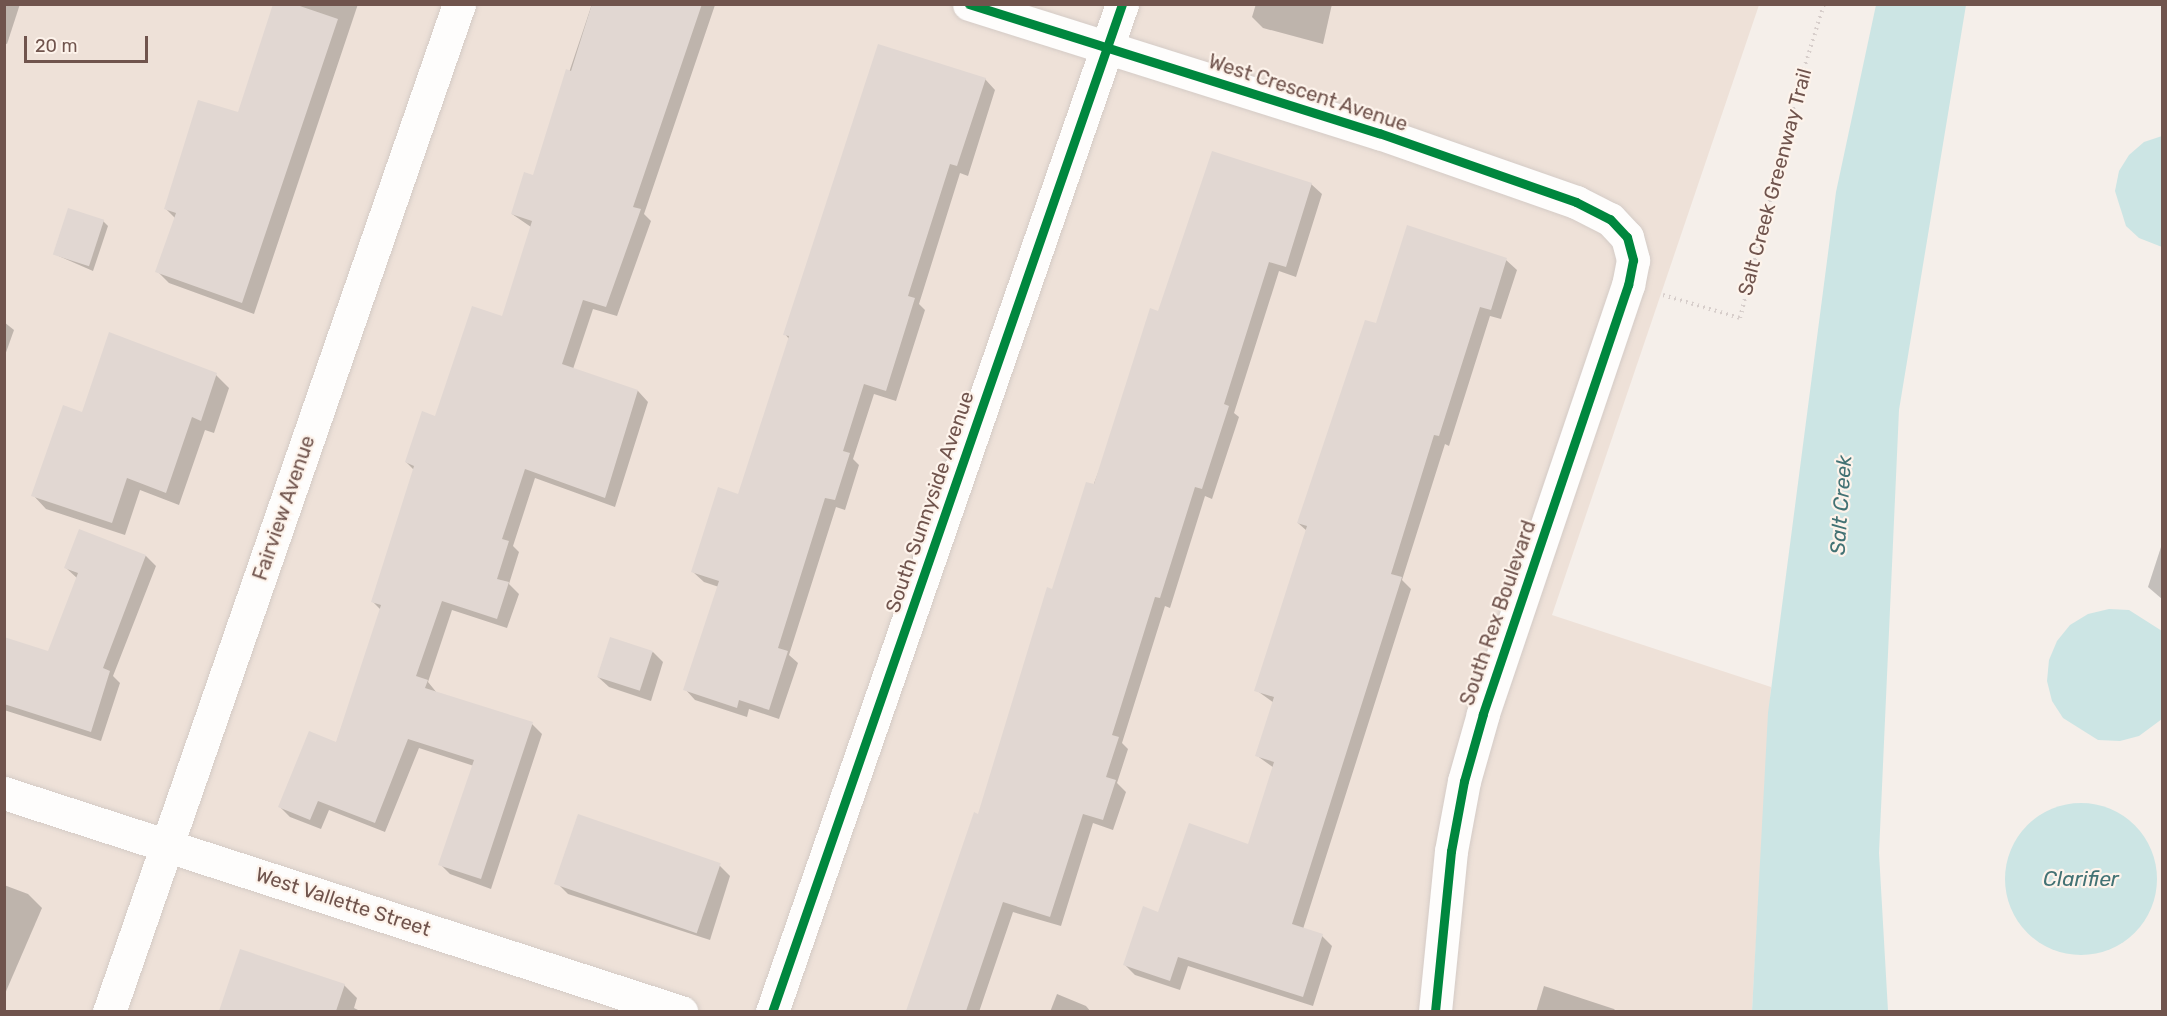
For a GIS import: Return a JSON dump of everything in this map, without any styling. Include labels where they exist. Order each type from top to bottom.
[{"type":"street","name":"Fairview Avenue","points":[[109,1011],[459,4]]},
{"type":"street","name":"West Crescent Avenue","points":[[969,4],[1379,133],[1576,202],[1610,219],[1627,237]]},
{"type":"street","name":"South Sunnyside Avenue","points":[[772,1011],[1122,4]]},
{"type":"street","name":"South Rex Boulevard","points":[[1435,1011],[1451,852],[1464,781],[1486,703],[1628,285],[1633,260],[1627,237]]},
{"type":"street","name":"West Vallette Street","points":[[4,793],[681,1011]]},
{"type":"shaded area","points":[[5,5],[1759,5],[1552,615],[1771,687],[1752,1011],[5,1012]]},
{"type":"water","name":"Salt Creek","points":[[1876,5],[1966,5],[1899,410],[1879,853],[1888,1011],[1752,1011],[1768,713],[1836,192]]},
{"type":"water","points":[[2162,136],[2162,247],[2139,238],[2126,226],[2115,191],[2119,171],[2129,155],[2144,142]]},
{"type":"water","points":[[2109,609],[2129,610],[2162,631],[2162,719],[2139,736],[2120,741],[2098,740],[2063,718],[2052,701],[2047,681],[2049,660],[2057,641],[2070,625],[2088,614]]},
{"type":"water","name":"Clarifier","points":[[2081,803],[2110,808],[2135,825],[2152,850],[2157,879],[2152,908],[2135,933],[2110,950],[2081,955],[2052,950],[2027,933],[2010,908],[2005,879],[2010,850],[2027,825],[2052,808]]},
{"type":"building","points":[[273,4],[294,4],[338,19],[242,303],[155,272],[176,213],[164,209],[198,100],[238,112]]},
{"type":"building","points":[[592,4],[702,4],[633,207],[641,209],[606,307],[583,300],[562,364],[638,390],[605,498],[525,469],[502,539],[509,541],[497,579],[509,582],[497,619],[442,601],[416,676],[428,680],[425,688],[533,722],[481,879],[438,865],[474,760],[408,739],[375,823],[318,801],[310,820],[278,807],[309,731],[336,742],[381,605],[371,602],[414,466],[405,462],[422,411],[435,416],[472,306],[502,316],[532,221],[511,214],[524,172],[533,175],[566,69],[571,71]]},
{"type":"building","points":[[878,44],[986,78],[957,166],[950,164],[908,296],[915,298],[886,391],[864,384],[843,451],[850,453],[835,500],[825,498],[778,648],[788,651],[769,710],[739,700],[737,708],[683,690],[719,581],[691,572],[718,487],[738,494],[789,336],[783,335]]},
{"type":"building","points":[[1212,151],[1312,183],[1286,267],[1269,262],[1224,404],[1229,406],[1202,489],[1195,487],[1160,598],[1155,597],[1112,735],[1119,737],[1106,777],[1116,780],[1103,820],[1083,814],[1050,917],[1003,902],[966,1011],[906,1011],[974,812],[978,814],[1047,587],[1052,589],[1086,482],[1094,484],[1150,308],[1158,311]]},
{"type":"building","points":[[68,208],[104,220],[89,266],[53,255]]},
{"type":"building","points":[[1407,225],[1507,258],[1491,310],[1480,307],[1439,436],[1434,435],[1391,574],[1402,577],[1292,924],[1323,934],[1303,997],[1178,957],[1170,981],[1123,965],[1143,906],[1158,912],[1189,823],[1248,844],[1274,762],[1255,756],[1274,697],[1254,691],[1307,526],[1297,523],[1365,320],[1376,323]]},
{"type":"building","points":[[109,332],[217,373],[201,421],[192,417],[166,493],[127,478],[112,523],[31,496],[63,405],[82,412]]},
{"type":"building","points":[[79,529],[146,555],[103,668],[110,671],[91,732],[4,704],[4,637],[48,651],[78,573],[64,568]]},
{"type":"building","points":[[610,637],[653,651],[640,691],[597,677]]},
{"type":"building","points":[[578,814],[721,863],[697,933],[554,884]]},
{"type":"building","points":[[240,949],[345,984],[336,1011],[219,1011]]},
{"type":"cycle path","points":[[969,4],[1379,133],[1576,202],[1610,219],[1627,237],[1633,260],[1628,285],[1483,714],[1464,781],[1451,851],[1435,1012]]},
{"type":"cycle path","points":[[772,1012],[1122,4]]}]
